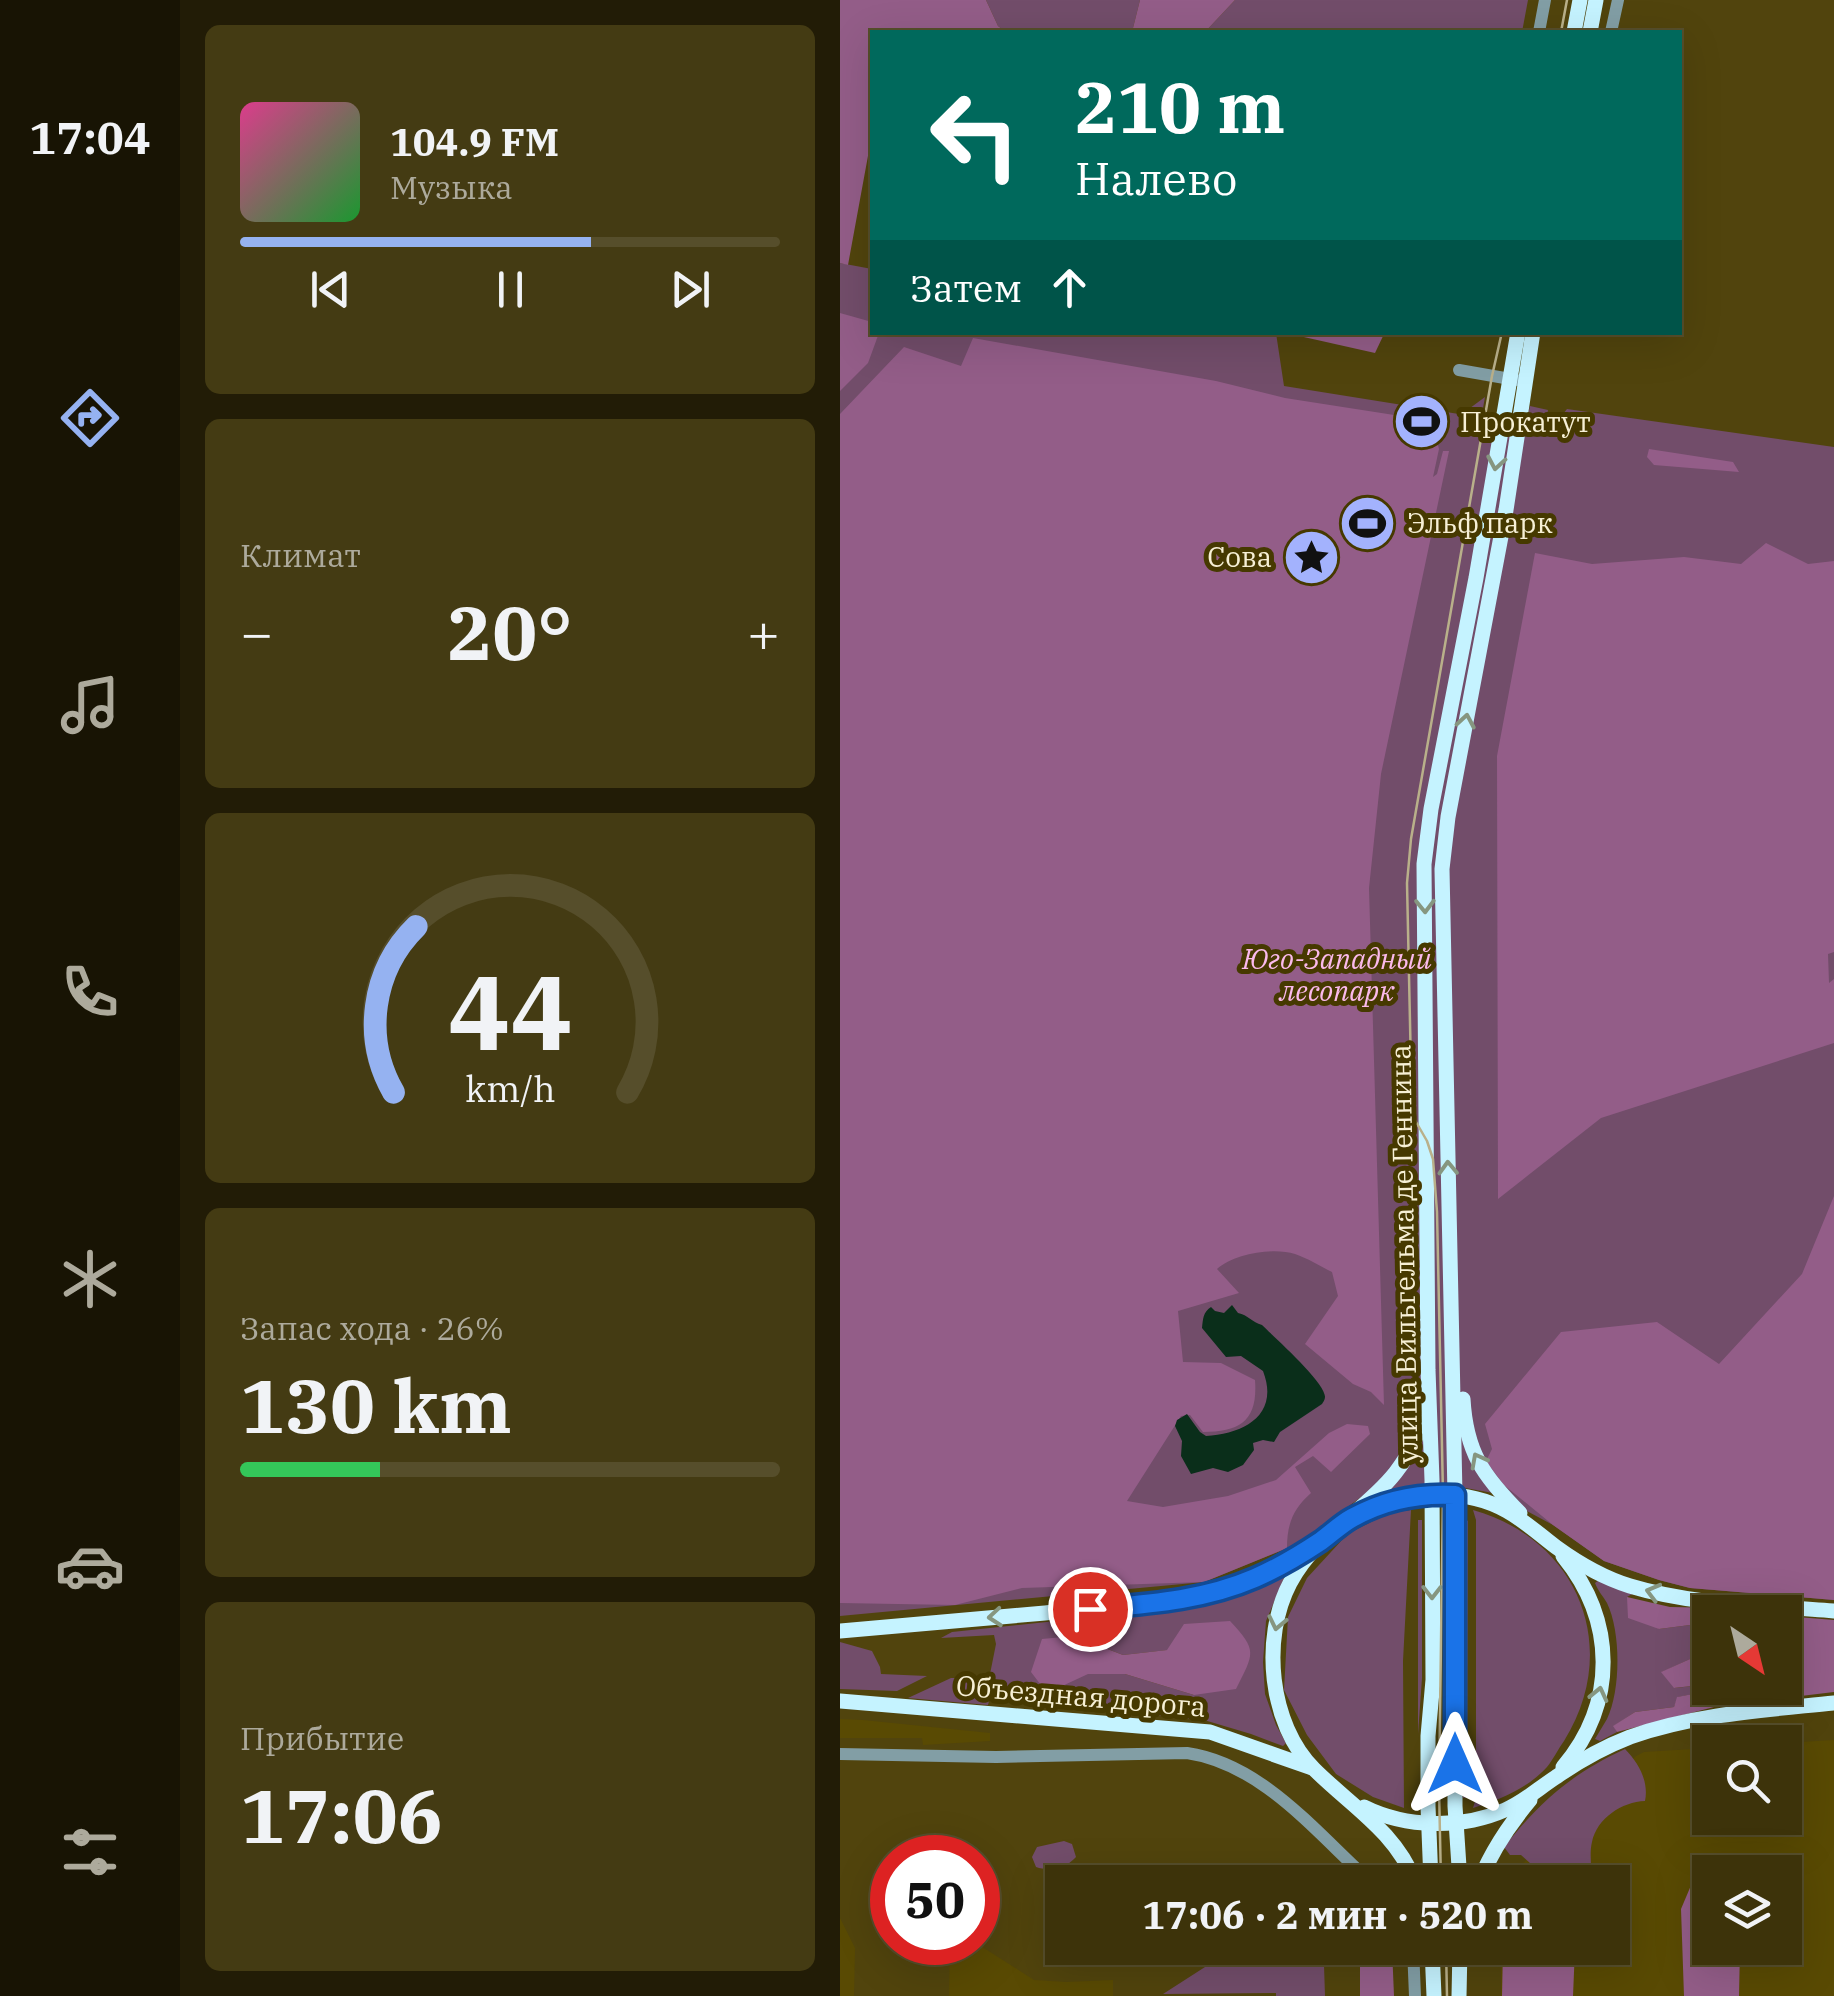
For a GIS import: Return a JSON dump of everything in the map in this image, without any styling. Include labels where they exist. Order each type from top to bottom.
[{"type":"main road","points":[[1574,30],[1580,0]]},
{"type":"main road","points":[[1590,30],[1596,0]]},
{"type":"main road","name":"улица Вильгельма де Геннина","points":[[1459,1865],[1442,870],[1506,510],[1518,335]]},
{"type":"main road","name":"улица Вильгельма де Геннина","points":[[1429,1865],[1432,1495],[1424,864],[1476,578],[1517,381],[1532,335]]},
{"type":"main road","points":[[1450,1224],[1468,1439],[1476,1460],[1497,1490],[1540,1534]]},
{"type":"main road","points":[[840,1631],[1160,1603],[1225,1590],[1256,1578],[1323,1540],[1390,1480],[1413,1444],[1423,1414],[1428,1370]]},
{"type":"main road","points":[[1349,1519],[1382,1504],[1415,1496],[1470,1497],[1507,1511],[1577,1561],[1624,1584],[1670,1596],[1834,1611]]},
{"type":"main road","points":[[1323,1540],[1299,1568],[1277,1616],[1272,1653],[1275,1687],[1284,1720],[1312,1768],[1376,1824],[1408,1865]]},
{"type":"main road","points":[[1554,1778],[1589,1729],[1604,1656],[1595,1608],[1556,1547]]},
{"type":"main road","name":"Объездная дорога","points":[[840,1700],[1210,1732],[1312,1768]]},
{"type":"main road","points":[[1351,1801],[1393,1818],[1428,1824],[1485,1818],[1508,1809],[1595,1752],[1629,1738],[1674,1724],[1834,1703]]},
{"type":"main road","points":[[1486,1865],[1510,1824],[1539,1790]]},
{"type":"main road","points":[[1433,1965],[1434,1996]]},
{"type":"main road","points":[[1460,1965],[1460,1996]]},
{"type":"street","points":[[1539,30],[1545,0]]},
{"type":"street","points":[[1611,30],[1618,0]]},
{"type":"street","points":[[1459,370],[1517,381]]},
{"type":"street","points":[[840,1754],[1203,1756],[1239,1771],[1276,1795],[1352,1865]]},
{"type":"street","points":[[1414,1965],[1415,1996]]},
{"type":"shaded area","points":[[1232,1305],[1238,1313],[1262,1325],[1298,1360],[1323,1390],[1325,1399],[1280,1432],[1274,1442],[1253,1443],[1254,1450],[1243,1465],[1228,1472],[1213,1468],[1191,1474],[1181,1456],[1177,1420],[1187,1414],[1206,1436],[1233,1431],[1255,1419],[1267,1399],[1263,1371],[1241,1356],[1226,1357],[1202,1328],[1208,1309],[1224,1313]]},
{"type":"shaded area","points":[[840,1719],[990,1733],[990,1741],[923,1745],[922,1738],[840,1738]]},
{"type":"shaded area","points":[[1834,1740],[1834,1996],[1501,1996],[1501,1965],[1630,1965],[1630,1865],[1521,1865],[1644,1752],[1692,1749],[1692,1835],[1802,1835],[1802,1742]]},
{"type":"shaded area","points":[[840,1918],[855,1948],[854,1996],[840,1996]]},
{"type":"shaded area","points":[[1000,1958],[1034,1980],[1113,1980],[1113,1996],[949,1996],[950,1965],[1000,1965]]},
{"type":"green space","points":[[840,0],[986,0],[1003,30],[870,30],[870,145],[848,265],[840,263]]},
{"type":"green space","points":[[986,0],[1140,0],[1132,30],[1003,30]]},
{"type":"green space","points":[[1140,0],[1235,0],[1207,30],[1132,30]]},
{"type":"green space","points":[[1235,0],[1528,0],[1522,30],[1207,30]]},
{"type":"green space","name":"Юго-Западный лесопарк","points":[[840,263],[870,269],[870,322],[866,321],[876,340],[878,335],[1276,335],[1284,386],[1465,415],[1485,397],[1481,419],[1525,427],[1530,406],[1548,410],[1544,430],[1555,433],[1558,420],[1567,409],[1834,447],[1834,1600],[1690,1588],[1659,1580],[1604,1561],[1553,1525],[1493,1493],[1449,1485],[1414,1485],[1364,1495],[1295,1545],[1204,1582],[840,1616]]},
{"type":"green space","points":[[840,313],[870,321],[870,335],[878,335],[868,363],[840,391]]},
{"type":"green space","points":[[1295,335],[1384,335],[1375,353]]},
{"type":"green space","points":[[973,338],[1216,381],[1285,398],[1407,417],[1435,434],[1439,449],[1433,477],[1443,451],[1449,451],[1381,774],[1369,888],[1384,1405],[1305,1344],[1338,1296],[1332,1272],[1286,1252],[1233,1259],[1217,1269],[1239,1293],[1178,1311],[1183,1362],[1221,1363],[1255,1380],[1250,1414],[1228,1430],[1203,1432],[1190,1415],[1181,1416],[1127,1501],[1163,1507],[1228,1496],[1276,1480],[1329,1433],[1347,1424],[1368,1426],[1370,1434],[1331,1472],[1313,1456],[1295,1467],[1311,1493],[1292,1518],[1287,1548],[1204,1582],[1022,1588],[955,1605],[840,1603],[840,414],[904,347],[961,366]]},
{"type":"green space","points":[[1649,449],[1733,462],[1739,472],[1654,465],[1647,457]]},
{"type":"green space","points":[[1766,543],[1808,564],[1834,561],[1834,952],[1828,954],[1829,983],[1834,979],[1834,1043],[1601,1118],[1498,1199],[1497,756],[1535,553],[1592,564],[1684,557],[1741,564]]},
{"type":"green space","points":[[1834,1196],[1834,1600],[1690,1588],[1604,1561],[1504,1485],[1486,1461],[1492,1449],[1485,1424],[1561,1332],[1657,1322],[1719,1364],[1802,1274]]},
{"type":"green space","points":[[1411,1510],[1403,1661],[1404,1808],[1373,1797],[1336,1774],[1307,1735],[1284,1690],[1288,1617],[1307,1578],[1353,1531],[1389,1513]]},
{"type":"green space","points":[[1473,1510],[1510,1525],[1540,1546],[1564,1572],[1580,1602],[1589,1635],[1589,1670],[1581,1706],[1547,1767],[1513,1792],[1473,1808],[1476,1520]]},
{"type":"green space","points":[[1463,1518],[1468,1521],[1467,1797],[1463,1798]]},
{"type":"green space","points":[[1418,1520],[1422,1520],[1418,1734]]},
{"type":"green space","points":[[1280,1575],[1284,1578],[1266,1621],[1263,1662],[1265,1694],[1286,1743],[1283,1746],[1204,1720],[1011,1702],[988,1684],[996,1644],[994,1635],[941,1638],[952,1632],[1188,1607],[1229,1599]],"holes":[[[1074,1636],[1123,1655],[1168,1650],[1194,1695],[1125,1674],[1088,1674]]]},
{"type":"green space","points":[[1599,1580],[1634,1593],[1627,1597],[1659,1629],[1692,1625],[1692,1658],[1662,1672],[1675,1688],[1692,1686],[1692,1694],[1678,1697],[1674,1707],[1635,1712],[1614,1726],[1617,1732],[1600,1741],[1595,1739],[1612,1707],[1618,1661],[1612,1615],[1595,1583]]},
{"type":"green space","points":[[1627,1597],[1670,1607],[1692,1607],[1692,1625],[1659,1629],[1628,1618]]},
{"type":"green space","points":[[1802,1617],[1834,1620],[1834,1692],[1802,1696]]},
{"type":"green space","points":[[1230,1621],[1245,1639],[1250,1653],[1236,1689],[1194,1695],[1125,1674],[1088,1674],[1047,1693],[1031,1672],[1042,1639],[1074,1636],[1123,1655],[1167,1650],[1184,1624]]},
{"type":"green space","points":[[840,1642],[872,1651],[881,1674],[927,1676],[897,1691],[840,1689]]},
{"type":"green space","points":[[1692,1658],[1692,1686],[1674,1688],[1661,1672]]},
{"type":"green space","points":[[951,1678],[969,1678],[989,1701],[988,1705],[908,1698]]},
{"type":"green space","points":[[1692,1694],[1692,1705],[1726,1705],[1617,1732],[1613,1726],[1635,1712],[1674,1707],[1677,1697]]},
{"type":"green space","points":[[1625,1749],[1635,1760],[1646,1787],[1645,1801],[1619,1808],[1599,1826],[1591,1847],[1592,1865],[1531,1865],[1521,1855],[1510,1855],[1504,1847],[1531,1816],[1589,1768]]},
{"type":"green space","points":[[1064,1841],[1072,1844],[1076,1857],[1065,1865],[1036,1867],[1032,1857],[1037,1847]]},
{"type":"green space","points":[[1692,1883],[1692,1965],[1740,1965],[1739,1996],[1684,1996],[1681,1909]]},
{"type":"green space","points":[[1324,1965],[1325,1996],[1163,1994],[1205,1967]]},
{"type":"green space","points":[[1360,1965],[1393,1965],[1394,1996],[1360,1996]]},
{"type":"green space","points":[[1503,1965],[1574,1965],[1573,1996],[1502,1996]]},
{"type":"tram line","points":[[1561,30],[1567,0]]},
{"type":"tram line","points":[[1441,1865],[1443,1494],[1437,1212],[1433,1159],[1412,1115],[1407,883],[1411,839],[1501,335]]},
{"type":"tram line","points":[[1446,1965],[1447,1996]]},
{"type":"place","name":"Прокатут","points":[[1421,422]]},
{"type":"place","name":"Эльф парк","points":[[1368,523]]},
{"type":"place","name":"Сова","points":[[1311,557]]},
{"type":"route","points":[[1090,1609],[1160,1603],[1225,1590],[1289,1561],[1349,1519],[1382,1504],[1420,1495],[1455,1495],[1455,1764]]}]
